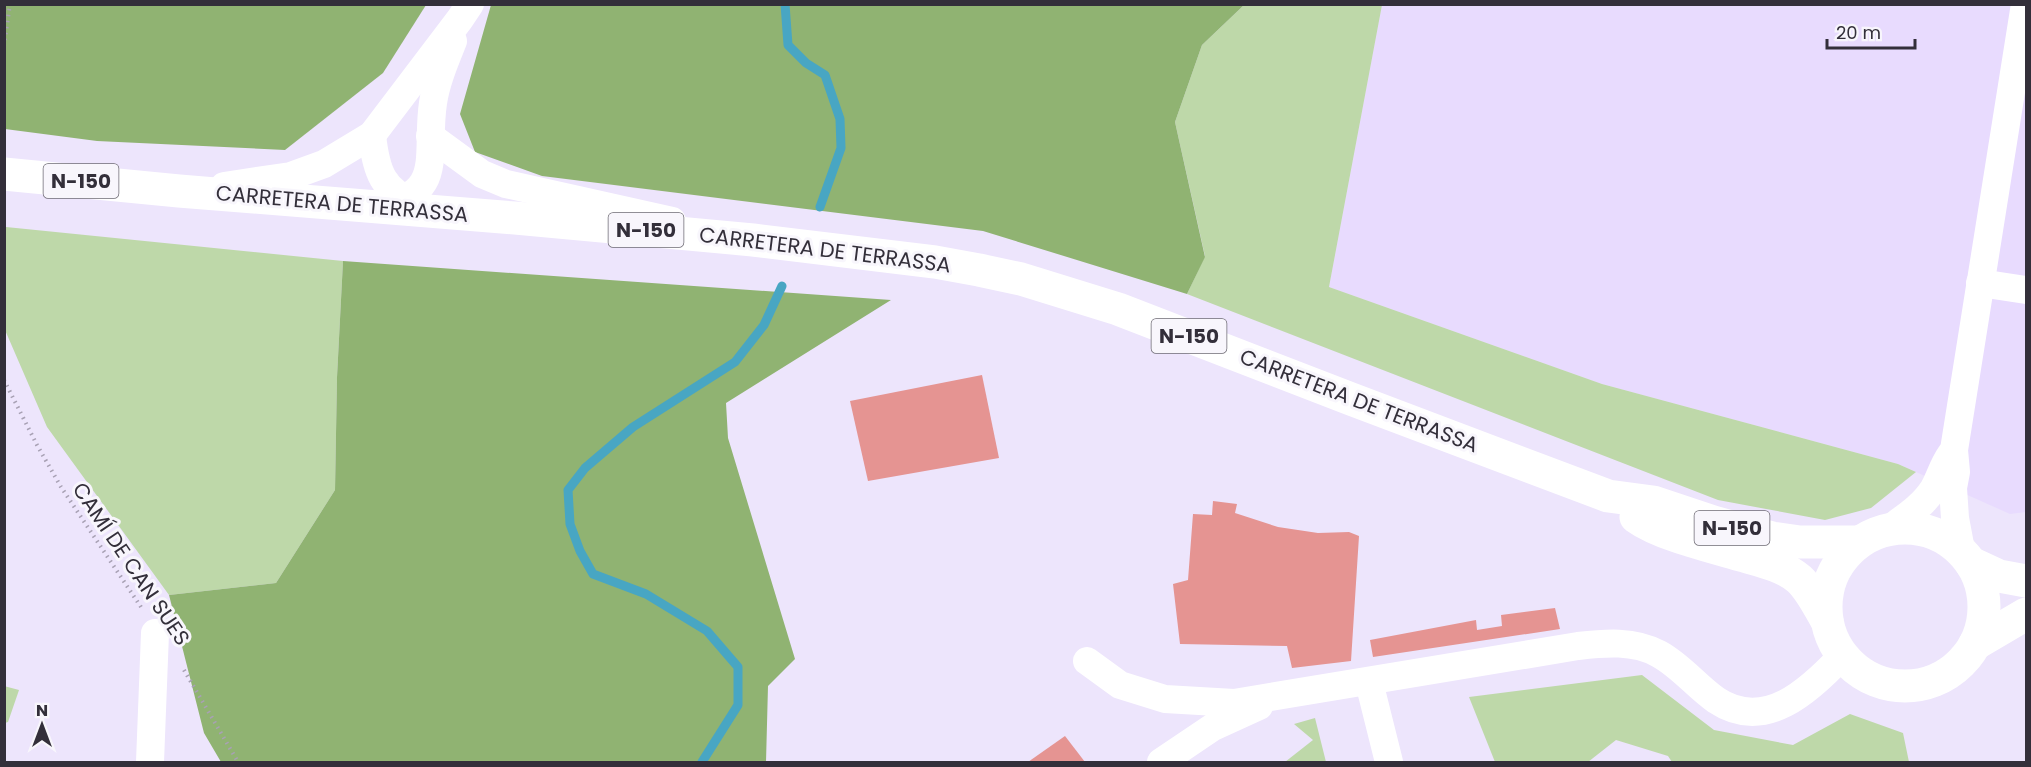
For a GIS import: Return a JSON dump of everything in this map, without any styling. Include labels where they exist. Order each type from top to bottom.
[{"type":"main road","name":"CARRETERA DE TERRASSA","points":[[4,174],[179,191],[403,206],[753,240],[934,262],[1021,279],[1118,309],[1608,495],[1653,502],[1772,538],[1800,542],[1859,542]]},
{"type":"main road","name":"CARRETERA DE TERRASSA","points":[[1608,495],[1645,523],[1756,559],[1792,574],[1810,591],[1827,621]]},
{"type":"main road","name":"N-150","points":[[1966,556],[1979,576],[1985,608],[1983,622],[1975,644],[1961,663],[1949,673],[1920,685],[1888,685],[1860,672],[1842,656],[1831,637],[1827,621],[1826,606],[1830,579],[1837,565],[1859,542],[1873,534],[1888,529],[1920,529],[1950,541],[1966,556],[1999,576],[2026,581]]},
{"type":"main road","name":"N-150","points":[[1975,644],[2026,614]]},
{"type":"street","points":[[1966,556],[1955,518],[1954,450],[2025,4]]},
{"type":"street","points":[[179,191],[255,183],[291,176],[324,164],[372,135],[465,12]]},
{"type":"street","points":[[372,135],[378,170],[384,183],[403,206],[424,183],[429,171],[433,101],[465,12]]},
{"type":"street","points":[[430,136],[482,174],[506,184],[753,240]]},
{"type":"street","points":[[1980,283],[2026,290]]},
{"type":"street","points":[[1888,529],[1923,501],[1935,486],[1942,468],[1954,450]]},
{"type":"street","points":[[150,762],[155,633]]},
{"type":"street","points":[[1087,661],[1120,685],[1165,699],[1234,703],[1578,646],[1609,643],[1636,646],[1658,653],[1718,701],[1737,710],[1762,711],[1786,704],[1797,697],[1842,656]]},
{"type":"street","points":[[1368,682],[1389,762]]},
{"type":"street","points":[[1161,762],[1213,727],[1277,697]]},
{"type":"path","points":[[4,46],[10,4]]},
{"type":"path","name":"CAMÍ DE CAN SUES","points":[[4,380],[61,487],[135,596],[155,633],[177,657],[238,762]]},
{"type":"shaded area","points":[[1382,5],[2026,5],[2026,512],[2010,514],[1898,464],[1602,384],[1329,287]]},
{"type":"green space","points":[[5,4],[426,5],[383,73],[285,150],[97,141],[5,129]]},
{"type":"green space","points":[[491,5],[1244,5],[1202,45],[1175,122],[1205,257],[1187,294],[983,231],[542,176],[475,152],[460,114]]},
{"type":"green space","points":[[1244,5],[1382,5],[1329,287],[1602,384],[1898,464],[1916,472],[1871,508],[1825,520],[1718,500],[1187,294],[1205,256],[1175,122],[1202,45]]},
{"type":"green space","points":[[6,227],[343,261],[337,377],[335,490],[276,583],[169,595],[47,427],[5,330],[4,231]]},
{"type":"green space","points":[[343,261],[891,300],[726,403],[728,438],[795,659],[768,686],[766,762],[221,762],[204,733],[169,595],[276,583],[335,490],[337,377]]},
{"type":"green space","points":[[1642,675],[1714,730],[1793,745],[1850,714],[1903,733],[1909,762],[1672,762],[1668,756],[1616,740],[1588,762],[1495,762],[1469,697]]},
{"type":"green space","points":[[4,686],[19,690],[8,722],[5,723]]},
{"type":"green space","points":[[1315,718],[1326,762],[1285,762],[1313,740],[1294,724]]},
{"type":"building","points":[[982,375],[999,458],[868,481],[850,401]]},
{"type":"building","points":[[1213,501],[1237,504],[1235,513],[1278,527],[1318,533],[1349,532],[1359,536],[1351,661],[1292,668],[1287,646],[1180,644],[1173,584],[1188,580],[1193,514],[1212,515]]},
{"type":"building","points":[[1555,608],[1560,629],[1373,657],[1370,640],[1476,620],[1477,630],[1502,626],[1501,615]]},
{"type":"building","points":[[1065,736],[1085,762],[1028,762]]},
{"type":"waterway","points":[[785,4],[788,45],[806,63],[825,75],[840,119],[841,148],[820,207]]},
{"type":"waterway","points":[[702,762],[738,705],[738,667],[707,631],[646,594],[593,574],[580,551],[570,524],[568,490],[585,468],[633,427],[735,362],[764,325],[782,286]]}]
